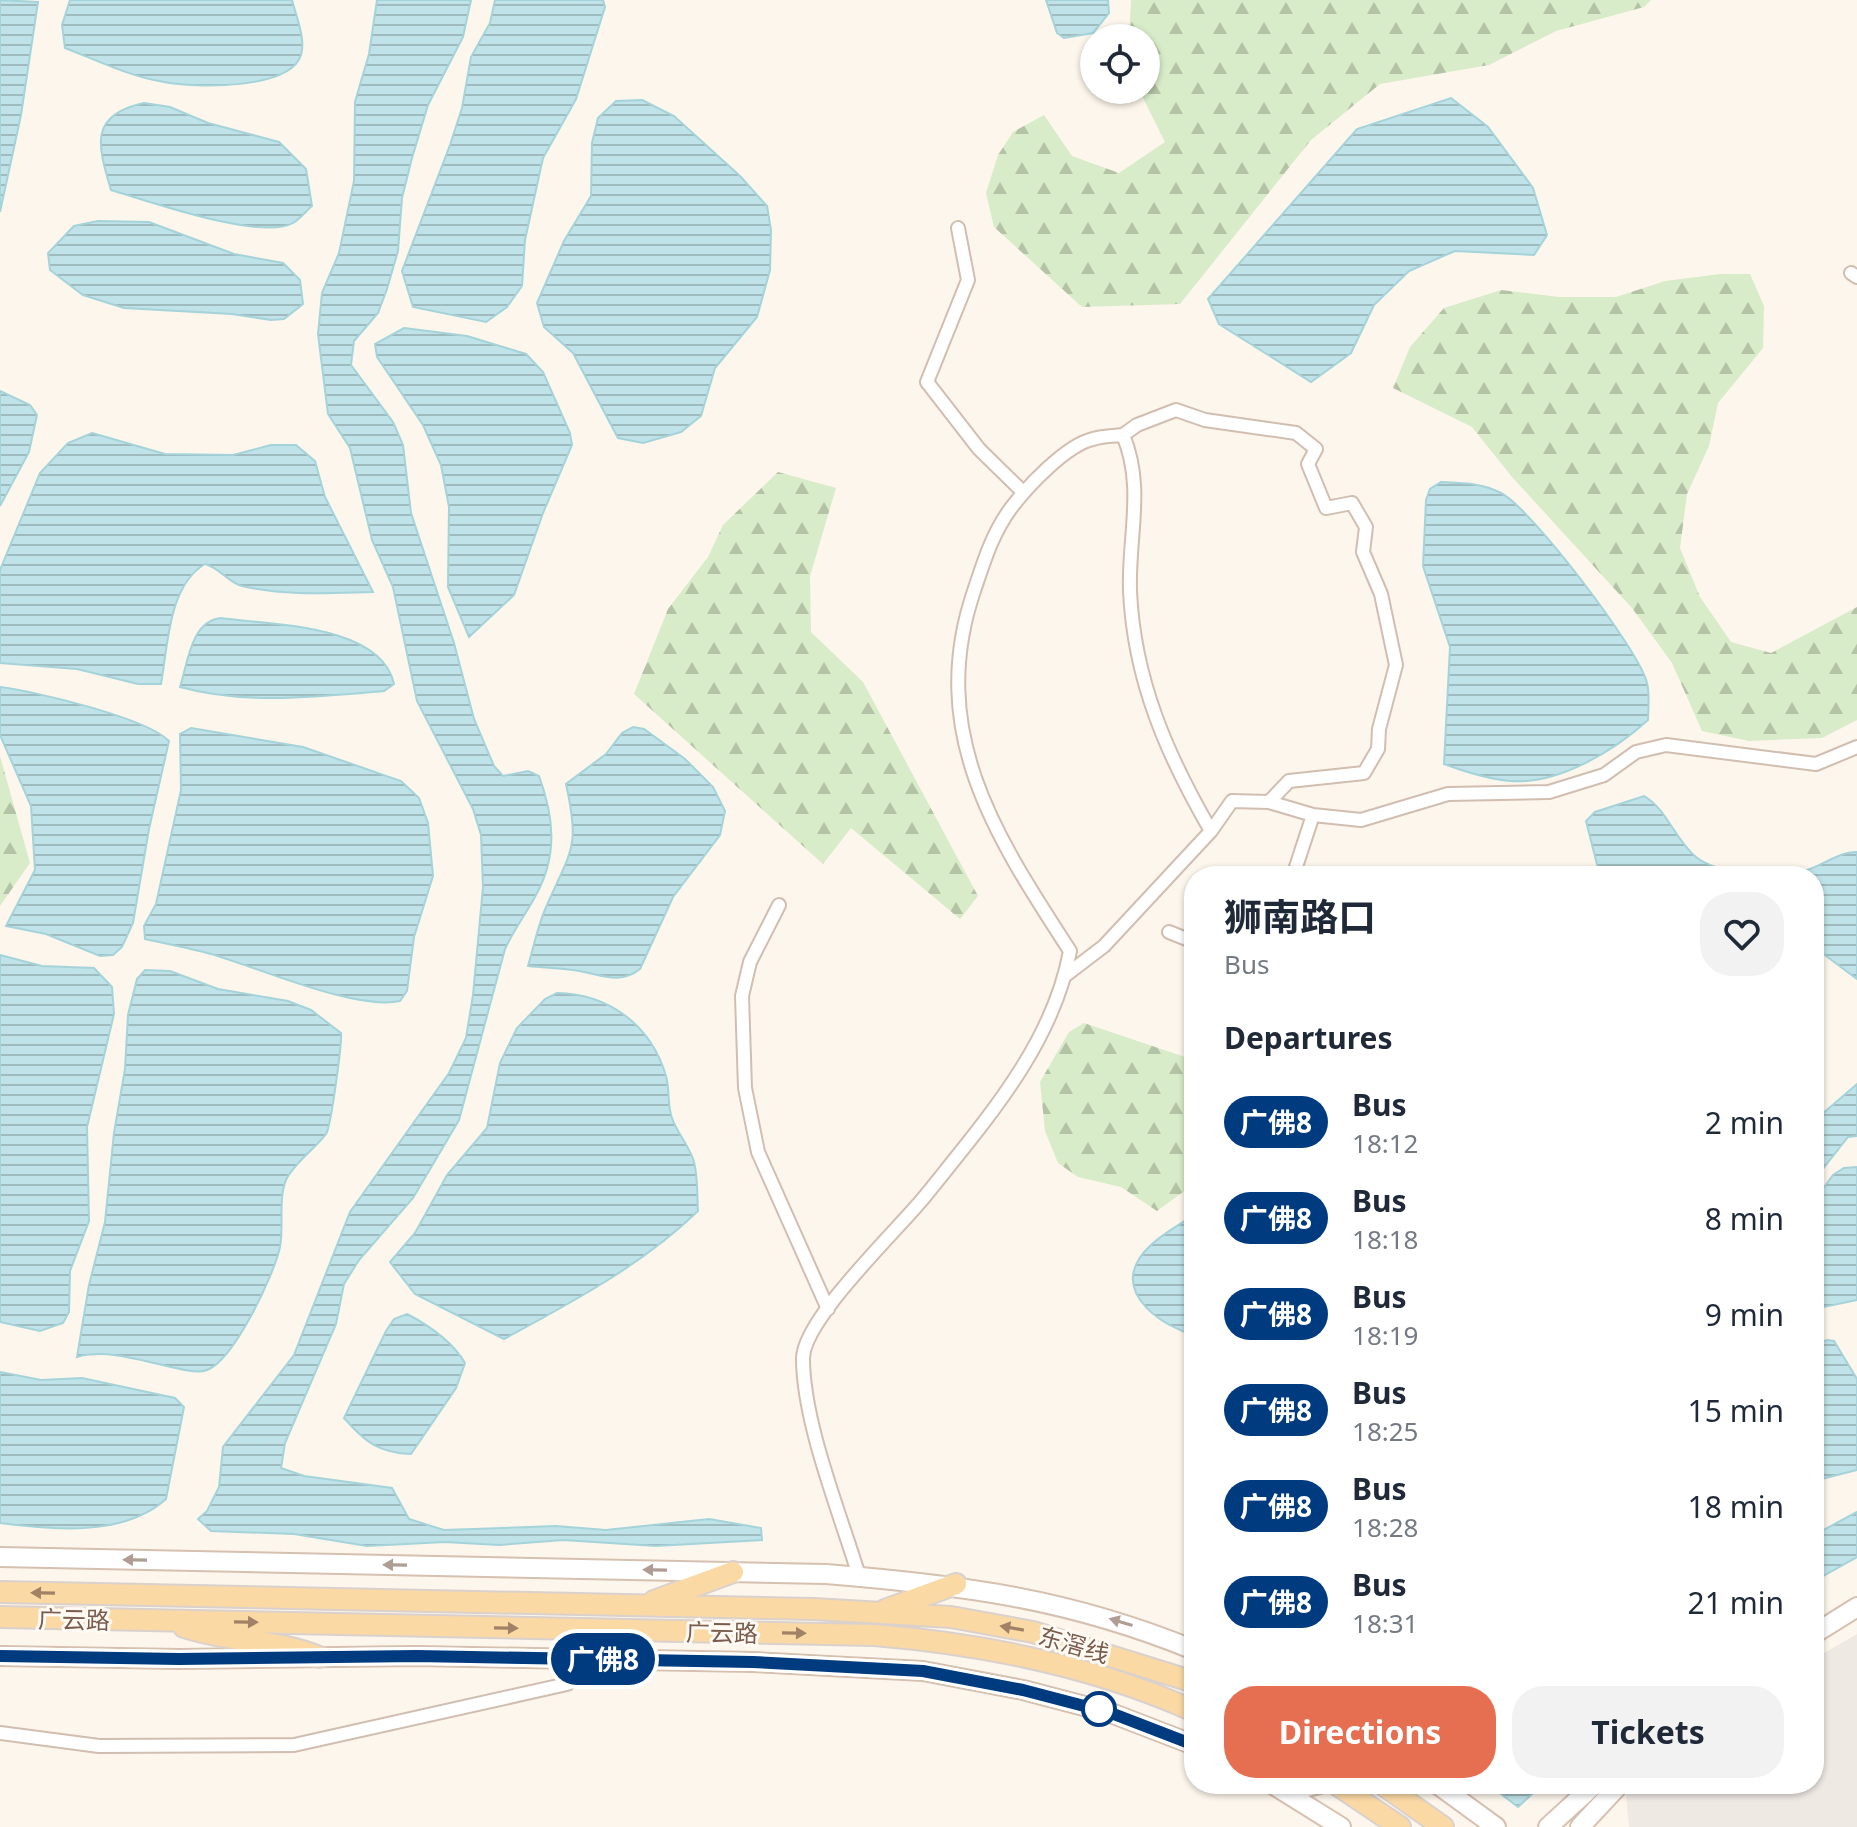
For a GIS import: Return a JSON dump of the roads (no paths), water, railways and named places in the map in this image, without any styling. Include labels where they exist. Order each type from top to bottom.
[{"type":"main road","points":[[0,1557],[859,1576],[956,1584],[1061,1604],[1142,1629],[1184,1646]]},
{"type":"main road","points":[[641,1606],[733,1572]]},
{"type":"main road","points":[[877,1613],[956,1584]]},
{"type":"main road","name":"广云路","points":[[0,1592],[641,1606],[951,1617]]},
{"type":"main road","points":[[1824,1616],[1857,1595]]},
{"type":"main road","points":[[1824,1628],[1857,1607]]},
{"type":"main road","name":"广云路","points":[[0,1617],[874,1635],[988,1651],[1097,1674],[1184,1707]]},
{"type":"main road","name":"东滘线","points":[[951,1617],[1033,1632],[1184,1679]]},
{"type":"main road","points":[[165,1621],[214,1637],[297,1648],[319,1657]]},
{"type":"main road","points":[[0,1656],[570,1659],[753,1662],[923,1671],[1023,1690],[1111,1713],[1184,1741]]},
{"type":"main road","points":[[1289,1794],[1341,1827]]},
{"type":"main road","points":[[1351,1794],[1400,1827]]},
{"type":"main road","points":[[1396,1794],[1443,1827]]},
{"type":"main road","points":[[1451,1794],[1496,1827]]},
{"type":"main road","points":[[1548,1827],[1584,1794]]},
{"type":"main road","points":[[1580,1827],[1611,1794]]},
{"type":"main road","points":[[1592,1827],[1602,1803]]},
{"type":"street","points":[[958,228],[968,280],[927,382],[979,449],[1023,492]]},
{"type":"street","points":[[859,1576],[808,1406],[803,1355],[828,1309],[926,1196],[1036,1049],[1052,1016],[1066,975],[1070,951],[1015,866],[989,813],[966,748],[955,690],[962,625],[993,532],[1033,479],[1090,439],[1123,435],[1137,425],[1176,410],[1205,420],[1296,433],[1316,449],[1308,464],[1326,508],[1352,503],[1366,527],[1363,552],[1381,594],[1396,665],[1379,729],[1378,749],[1364,773],[1289,781],[1269,802]]},
{"type":"street","points":[[1123,435],[1134,460],[1136,516],[1130,590],[1146,695],[1179,777],[1211,831]]},
{"type":"street","points":[[1066,975],[1104,946],[1211,831],[1232,801],[1269,802],[1313,815],[1361,820],[1448,794],[1549,792],[1604,775],[1636,752],[1666,745],[1816,764],[1857,747]]},
{"type":"street","points":[[1296,866],[1313,815]]},
{"type":"street","points":[[779,905],[750,962],[742,996],[745,1088],[758,1152],[828,1309]]},
{"type":"street","points":[[1169,932],[1184,938]]},
{"type":"street","points":[[0,1733],[99,1746],[294,1745],[567,1684],[570,1659]]},
{"type":"water","points":[[0,0],[38,2],[21,115],[0,212]]},
{"type":"water","points":[[70,0],[292,0],[301,35],[301,55],[293,66],[261,81],[197,85],[152,80],[65,48],[62,25]]},
{"type":"water","points":[[377,0],[471,0],[463,37],[428,105],[412,158],[402,198],[398,251],[387,289],[378,313],[354,341],[351,365],[393,422],[403,445],[411,513],[454,643],[474,719],[494,766],[503,776],[528,771],[539,776],[548,806],[551,851],[543,880],[505,949],[459,1120],[413,1198],[359,1260],[344,1284],[336,1324],[285,1443],[281,1468],[304,1476],[392,1488],[409,1519],[444,1530],[556,1526],[606,1530],[709,1519],[761,1528],[762,1540],[656,1546],[563,1540],[499,1545],[445,1542],[367,1546],[294,1534],[211,1531],[198,1519],[207,1511],[219,1487],[223,1447],[294,1355],[350,1212],[449,1073],[466,1038],[473,995],[483,887],[481,835],[473,809],[417,701],[393,587],[372,540],[350,448],[328,414],[318,334],[322,293],[339,253],[354,181],[355,102],[369,54]]},
{"type":"water","points":[[495,0],[603,0],[605,7],[576,99],[543,158],[525,240],[522,286],[507,307],[486,322],[413,307],[402,271],[450,145],[462,108],[471,57],[490,23]]},
{"type":"water","points":[[1046,0],[1108,0],[1109,13],[1100,24],[1080,24],[1080,35],[1064,38],[1057,33]]},
{"type":"water","points":[[1451,98],[1488,127],[1533,188],[1547,235],[1534,255],[1455,251],[1409,271],[1374,305],[1351,353],[1311,382],[1219,324],[1208,299],[1357,129]]},
{"type":"water","points":[[642,100],[674,116],[740,176],[767,206],[771,230],[770,270],[757,317],[715,368],[701,416],[681,432],[643,443],[618,438],[573,353],[544,327],[537,303],[564,241],[591,196],[592,143],[598,118],[616,101]]},
{"type":"water","points":[[144,103],[170,107],[208,123],[279,142],[306,169],[312,206],[293,223],[256,227],[176,210],[111,190],[103,160],[102,134],[113,115]]},
{"type":"water","points":[[98,221],[149,222],[234,254],[283,263],[300,280],[303,304],[284,319],[271,320],[232,314],[124,308],[83,295],[50,270],[48,253],[74,226]]},
{"type":"water","points":[[404,328],[467,336],[526,354],[543,372],[570,433],[572,445],[543,513],[514,595],[469,637],[448,587],[449,507],[441,465],[423,425],[377,357],[375,344]]},
{"type":"water","points":[[0,391],[30,405],[37,415],[29,452],[0,506]]},
{"type":"water","points":[[92,433],[165,454],[233,455],[271,445],[296,445],[315,461],[325,497],[373,592],[307,593],[258,589],[237,584],[205,564],[193,574],[177,602],[168,635],[161,684],[138,684],[77,669],[0,663],[0,570],[40,473],[68,443]]},
{"type":"water","points":[[1441,482],[1487,487],[1515,504],[1582,581],[1640,666],[1648,687],[1648,720],[1619,743],[1584,764],[1547,778],[1510,781],[1444,764],[1450,647],[1423,566],[1426,500],[1430,489]]},
{"type":"water","points":[[221,618],[294,626],[346,639],[368,649],[385,664],[394,684],[384,691],[281,698],[230,696],[180,687],[197,635],[211,621]]},
{"type":"water","points":[[0,687],[115,715],[157,732],[169,741],[149,829],[133,923],[122,947],[113,955],[100,956],[46,934],[6,926],[35,870],[31,806],[0,735]]},
{"type":"water","points":[[633,727],[644,729],[685,759],[713,787],[725,811],[720,835],[673,897],[640,969],[633,974],[618,978],[528,966],[541,920],[571,847],[572,822],[566,784],[606,754],[622,733]]},
{"type":"water","points":[[191,728],[303,747],[401,781],[419,798],[428,823],[433,876],[414,937],[407,991],[400,1001],[358,1000],[333,994],[211,954],[145,939],[144,926],[156,904],[181,790],[180,734]]},
{"type":"water","points":[[1644,796],[1659,809],[1689,850],[1713,866],[1597,866],[1586,821],[1595,812]]},
{"type":"water","points":[[1857,852],[1857,979],[1824,954],[1824,866],[1817,866],[1843,854]]},
{"type":"water","points":[[0,955],[42,966],[94,968],[112,987],[114,1014],[87,1127],[89,1221],[70,1271],[69,1312],[63,1323],[40,1331],[0,1322]]},
{"type":"water","points":[[145,970],[170,971],[218,989],[288,1001],[311,1010],[341,1033],[328,1128],[286,1180],[282,1196],[280,1247],[270,1277],[240,1334],[218,1363],[207,1370],[184,1370],[112,1355],[77,1357],[89,1285],[105,1222],[114,1133],[125,1069],[128,1015],[137,979]]},
{"type":"water","points":[[557,993],[594,999],[610,1006],[639,1028],[650,1042],[666,1076],[672,1118],[694,1162],[698,1211],[629,1266],[504,1339],[415,1294],[390,1262],[415,1233],[447,1175],[487,1128],[500,1063],[517,1028],[545,999]]},
{"type":"water","points":[[1857,1084],[1857,1136],[1848,1137],[1824,1167],[1824,1112]]},
{"type":"water","points":[[1857,1167],[1857,1300],[1824,1307],[1824,1187],[1833,1175],[1844,1168]]},
{"type":"water","points":[[1184,1221],[1184,1332],[1147,1308],[1138,1297],[1134,1285],[1139,1259],[1164,1234]]},
{"type":"water","points":[[407,1314],[440,1335],[465,1363],[456,1388],[411,1454],[373,1445],[344,1418],[386,1331],[394,1319]]},
{"type":"water","points":[[1824,1341],[1834,1341],[1857,1379],[1857,1470],[1824,1478]]},
{"type":"water","points":[[0,1372],[41,1380],[82,1378],[175,1398],[184,1407],[166,1499],[130,1520],[109,1525],[64,1529],[0,1523]]},
{"type":"water","points":[[1857,1512],[1857,1557],[1824,1575],[1824,1530]]},
{"type":"water","points":[[1501,1794],[1532,1794],[1518,1807]]}]
